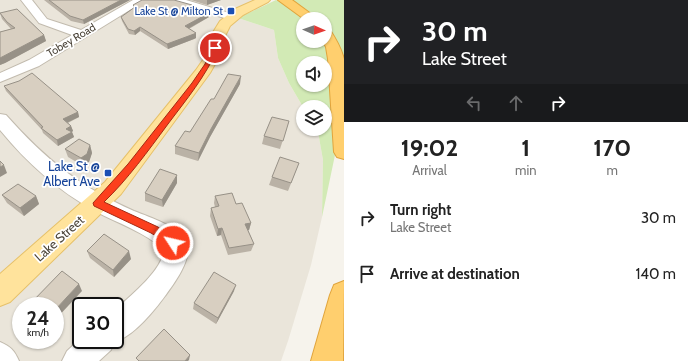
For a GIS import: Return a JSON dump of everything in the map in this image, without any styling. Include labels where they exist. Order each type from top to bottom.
[{"type":"highway","points":[[284,0],[302,12]]},
{"type":"highway","points":[[332,46],[336,59],[344,152]]},
{"type":"highway","points":[[327,361],[344,295]]},
{"type":"main road","name":"Lake Street","points":[[0,292],[114,188],[194,84],[212,57],[223,27],[232,18],[245,9],[264,0]]},
{"type":"street","points":[[26,0],[43,21],[81,34]]},
{"type":"street","name":"Tobey Road","points":[[0,78],[34,63],[141,0]]},
{"type":"street","points":[[175,0],[232,18]]},
{"type":"street","points":[[0,119],[41,163],[56,176],[97,203],[155,230],[173,243],[176,249],[172,266],[163,278],[124,319]]},
{"type":"street","points":[[77,361],[91,349]]},
{"type":"street","points":[[0,357],[4,361]]},
{"type":"shaded area","points":[[0,0],[254,0],[230,13],[216,29],[204,62],[106,181],[0,276]]},
{"type":"shaded area","points":[[238,18],[274,30],[278,58],[289,83],[299,100],[296,100],[296,136],[319,136],[323,160],[322,217],[311,265],[281,361],[0,361],[0,306],[162,138],[201,86],[221,51],[226,33]]},
{"type":"green space","points":[[276,0],[283,2],[298,12],[296,12],[296,48],[328,48],[329,51],[329,56],[296,56],[296,92],[332,92],[332,83],[336,125],[335,155],[322,217],[323,160],[319,136],[332,136],[332,100],[299,100],[289,83],[278,58],[274,30],[238,18]]},
{"type":"green space","points":[[290,0],[344,0],[344,69],[336,40],[332,35],[332,12],[310,12]]},
{"type":"building","points":[[49,0],[121,0],[83,20],[70,16]]},
{"type":"building","points":[[142,0],[174,0],[192,5],[189,6],[209,13],[185,26],[196,33],[167,44],[140,27],[134,31],[128,29],[121,17],[135,7],[133,5]]},
{"type":"building","points":[[17,9],[44,35],[0,58],[0,32],[15,28],[7,22],[0,13]]},
{"type":"building","points":[[32,73],[78,112],[63,119],[71,126],[66,129],[72,132],[57,140],[41,128],[43,127],[4,86],[19,81]]},
{"type":"building","points":[[228,74],[241,76],[199,153],[175,146],[185,131],[190,132],[211,99],[214,99]]},
{"type":"building","points":[[272,117],[289,121],[283,141],[264,136]]},
{"type":"building","points":[[79,139],[90,145],[87,154],[81,158],[65,149]]},
{"type":"building","points":[[280,157],[299,163],[291,183],[272,177]]},
{"type":"building","points":[[0,161],[4,165],[0,167]]},
{"type":"building","points":[[160,169],[177,175],[162,200],[145,193]]},
{"type":"building","points":[[18,184],[36,196],[20,208],[2,195]]},
{"type":"building","points":[[232,193],[236,204],[242,203],[251,223],[245,224],[254,244],[229,248],[222,228],[218,229],[211,208],[219,206],[215,196]]},
{"type":"building","points":[[104,234],[129,251],[113,270],[87,251]]},
{"type":"building","points":[[62,271],[79,284],[64,300],[64,297],[37,297]]},
{"type":"building","points":[[214,272],[236,285],[218,318],[194,303]]},
{"type":"building","points":[[164,329],[190,355],[185,361],[139,361],[136,358]]},
{"type":"place","name":"Lake St @ Milton St","points":[[231,11]]},
{"type":"place","name":"Lake St @ Albert Ave","points":[[108,173]]},
{"type":"route","points":[[173,243],[155,230],[97,203],[114,188],[194,84],[208,64],[215,48]]}]
